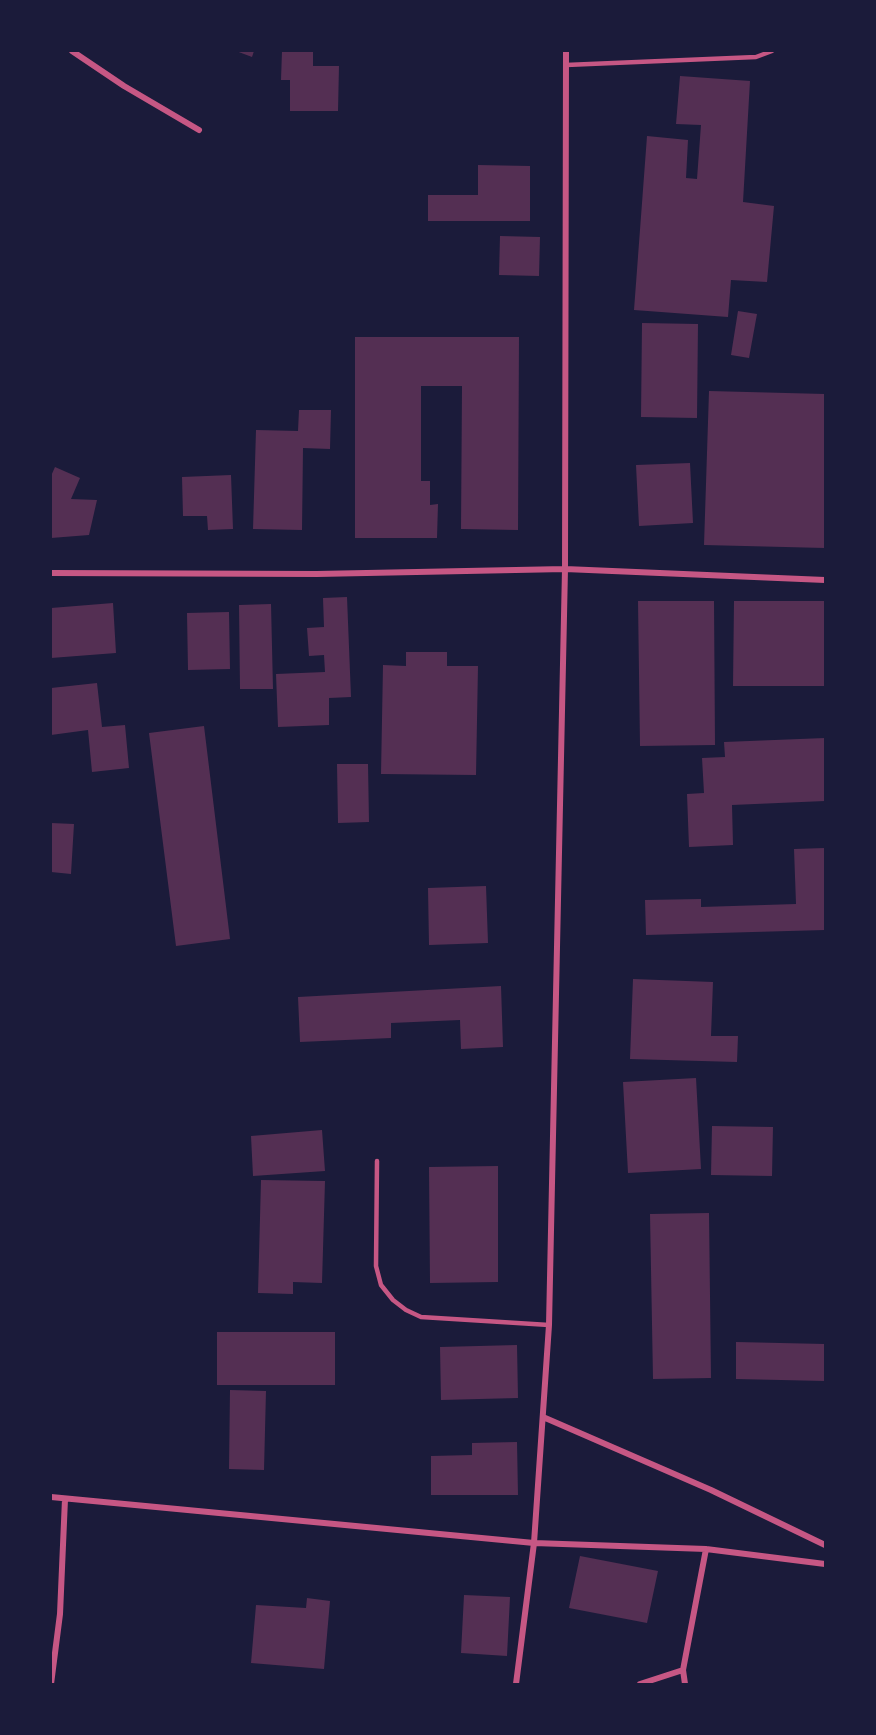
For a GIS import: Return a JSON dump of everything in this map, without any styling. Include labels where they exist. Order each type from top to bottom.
[{"type":"street","points":[[72,51],[124,86],[199,130]]},
{"type":"street","points":[[516,1684],[534,1543],[549,1325],[565,569],[566,51]]},
{"type":"street","points":[[51,573],[317,574],[565,569],[825,580]]},
{"type":"street","points":[[543,1417],[711,1490],[825,1545]]},
{"type":"street","points":[[51,1497],[534,1543],[706,1550],[825,1564]]},
{"type":"street","points":[[51,1684],[60,1614],[65,1498]]},
{"type":"street","points":[[685,1684],[683,1670],[706,1550]]},
{"type":"street","points":[[640,1684],[683,1670]]},
{"type":"lane","points":[[566,65],[756,57],[772,51]]},
{"type":"lane","points":[[377,1161],[376,1266],[381,1285],[393,1300],[406,1310],[421,1317],[549,1325]]},
{"type":"building","points":[[236,51],[254,51],[252,57]]},
{"type":"building","points":[[282,51],[313,51],[313,66],[339,66],[338,111],[290,111],[290,80],[281,80]]},
{"type":"building","points":[[680,76],[750,81],[743,202],[774,206],[767,282],[731,280],[728,317],[634,310],[647,136],[688,140],[686,178],[697,179],[701,125],[676,124]]},
{"type":"building","points":[[478,165],[530,166],[530,221],[428,221],[428,195],[478,195]]},
{"type":"building","points":[[500,236],[540,237],[539,276],[499,275]]},
{"type":"building","points":[[738,311],[757,314],[749,358],[731,355]]},
{"type":"building","points":[[642,323],[698,324],[697,418],[641,417]]},
{"type":"building","points":[[355,337],[519,337],[518,530],[461,529],[462,386],[421,386],[421,481],[430,481],[430,505],[438,504],[437,538],[355,538]]},
{"type":"building","points":[[709,391],[825,394],[825,548],[704,545]]},
{"type":"building","points":[[299,410],[331,410],[330,449],[303,448],[302,530],[253,529],[256,430],[298,431]]},
{"type":"building","points":[[690,463],[693,523],[639,526],[636,465]]},
{"type":"building","points":[[55,467],[80,478],[71,499],[97,500],[89,535],[51,538],[51,476]]},
{"type":"building","points":[[231,475],[233,529],[208,530],[207,516],[183,516],[182,477]]},
{"type":"building","points":[[347,597],[351,697],[329,698],[329,725],[278,727],[276,674],[325,672],[324,655],[309,656],[307,628],[324,627],[323,598]]},
{"type":"building","points":[[638,601],[714,601],[715,745],[640,746]]},
{"type":"building","points":[[734,601],[825,601],[825,686],[733,686]]},
{"type":"building","points":[[113,603],[116,653],[51,658],[51,608]]},
{"type":"building","points":[[271,604],[273,689],[240,689],[239,605]]},
{"type":"building","points":[[229,612],[230,669],[188,670],[187,613]]},
{"type":"building","points":[[406,652],[447,652],[447,666],[478,666],[476,775],[381,774],[383,665],[406,666]]},
{"type":"building","points":[[97,683],[102,727],[125,725],[129,768],[92,772],[88,730],[51,735],[51,688]]},
{"type":"building","points":[[204,726],[230,939],[176,946],[149,733]]},
{"type":"building","points":[[825,738],[825,801],[732,805],[733,845],[689,847],[687,794],[704,793],[702,758],[725,757],[724,742]]},
{"type":"building","points":[[337,764],[368,764],[369,822],[338,823]]},
{"type":"building","points":[[51,823],[74,824],[71,874],[51,872]]},
{"type":"building","points":[[825,848],[825,930],[646,935],[645,900],[701,899],[701,907],[796,904],[794,849]]},
{"type":"building","points":[[486,886],[488,943],[429,945],[428,888]]},
{"type":"building","points":[[633,979],[713,982],[711,1036],[738,1036],[737,1062],[630,1059]]},
{"type":"building","points":[[501,986],[503,1047],[461,1049],[460,1020],[391,1023],[391,1038],[300,1042],[298,997]]},
{"type":"building","points":[[696,1078],[701,1169],[628,1173],[623,1082]]},
{"type":"building","points":[[712,1126],[773,1127],[772,1176],[711,1175]]},
{"type":"building","points":[[322,1130],[325,1171],[253,1176],[251,1136]]},
{"type":"building","points":[[498,1166],[498,1282],[430,1283],[429,1167]]},
{"type":"building","points":[[261,1180],[325,1181],[322,1283],[293,1282],[293,1294],[258,1293]]},
{"type":"building","points":[[709,1213],[711,1378],[653,1379],[650,1214]]},
{"type":"building","points":[[217,1332],[335,1332],[335,1385],[217,1385]]},
{"type":"building","points":[[736,1342],[825,1344],[825,1381],[736,1379]]},
{"type":"building","points":[[517,1345],[518,1398],[441,1400],[440,1347]]},
{"type":"building","points":[[230,1390],[266,1391],[264,1470],[229,1469]]},
{"type":"building","points":[[517,1442],[518,1495],[431,1495],[431,1456],[472,1455],[472,1443]]},
{"type":"building","points":[[580,1556],[658,1571],[647,1623],[569,1608]]},
{"type":"building","points":[[464,1595],[510,1597],[507,1656],[461,1653]]},
{"type":"building","points":[[307,1598],[330,1601],[324,1669],[251,1663],[256,1605],[306,1608]]}]
